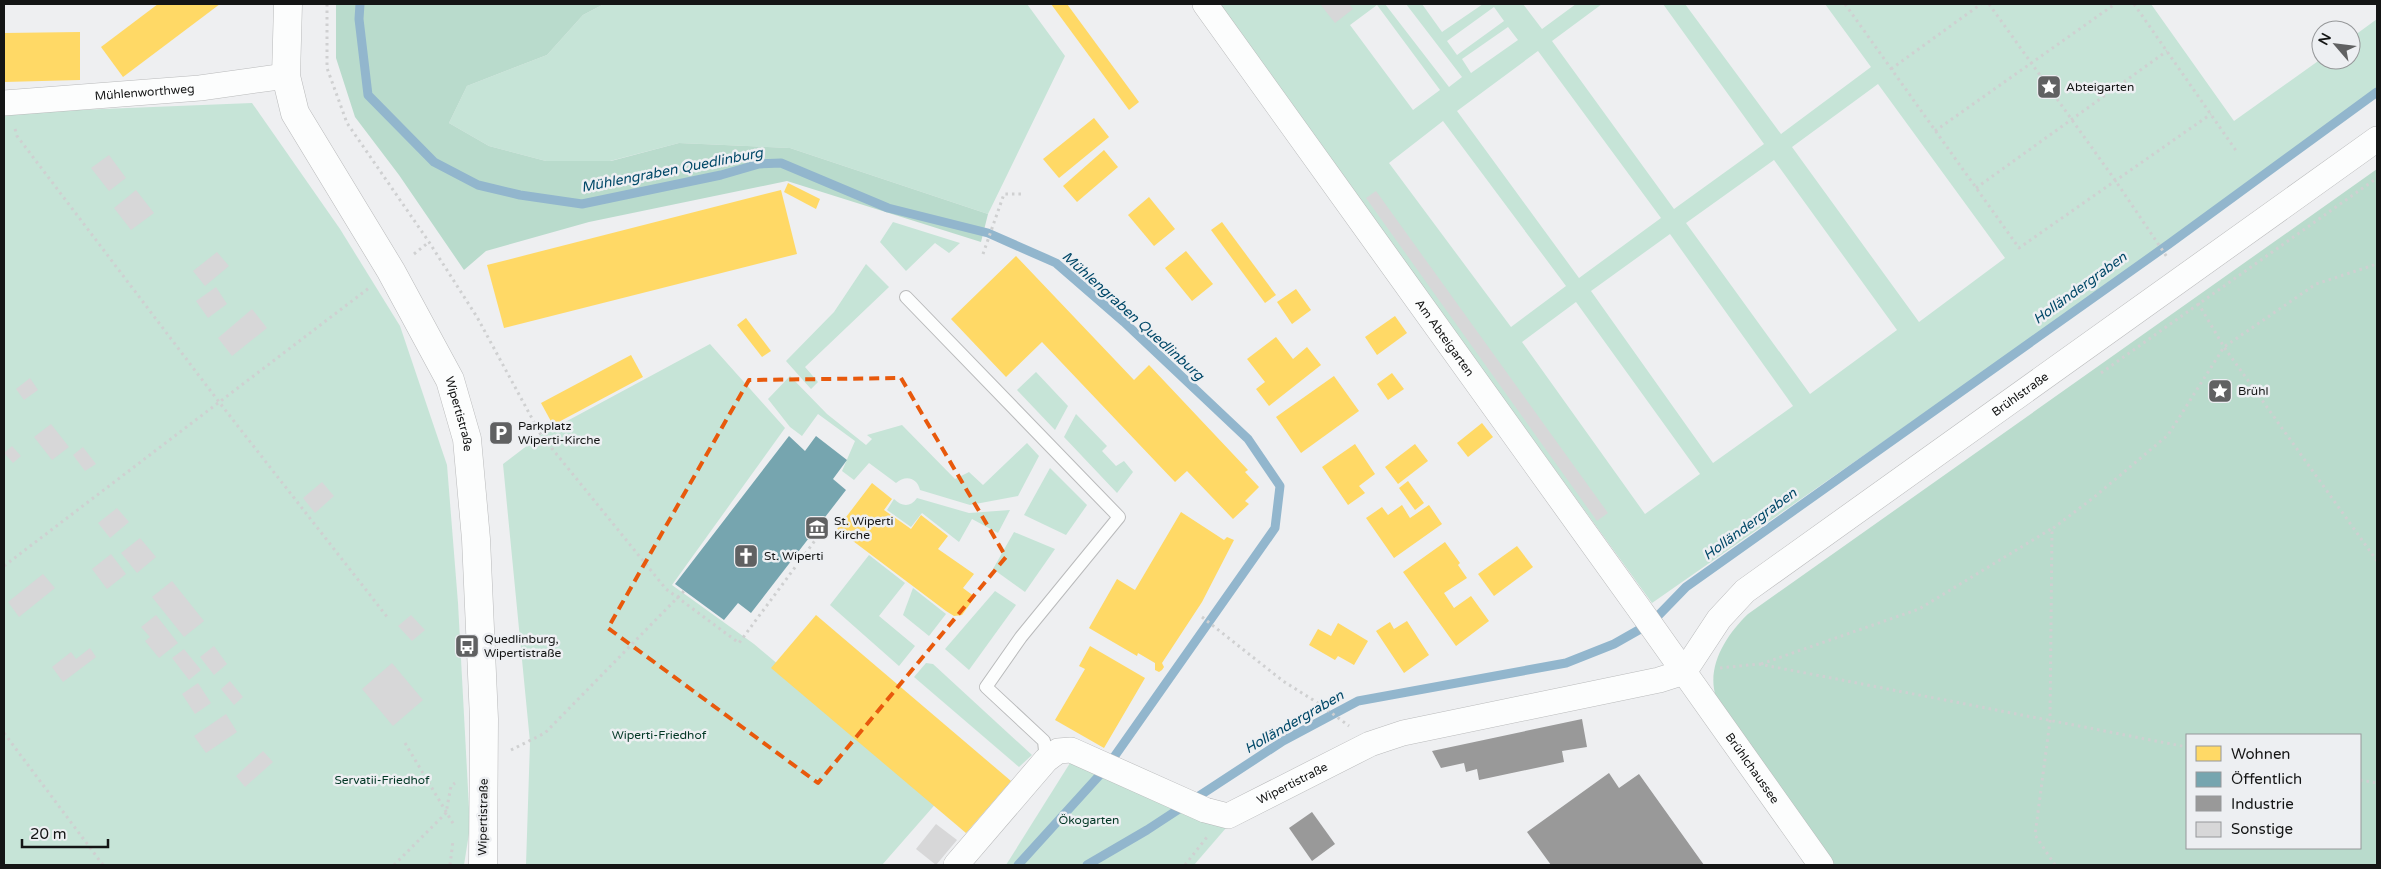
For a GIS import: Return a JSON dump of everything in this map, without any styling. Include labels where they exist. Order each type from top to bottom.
[{"type":"street","name":"Wipertistraße","points":[[288,4],[286,76],[295,113],[401,264],[450,380],[467,439],[476,540],[484,719],[483,865]]},
{"type":"street","name":"Am Abteigarten","points":[[1205,4],[1684,672]]},
{"type":"street","name":"Mühlenworthweg","points":[[9,114],[286,76]]},
{"type":"street","name":"Brühlstraße","points":[[1684,672],[1719,619],[1745,591],[2177,272],[2377,139]]},
{"type":"street","name":"Wipertistraße","points":[[956,865],[1055,752],[1067,749],[1096,760],[1205,810],[1228,816],[1370,744],[1403,733],[1659,680],[1684,672]]},
{"type":"street","name":"Brühlchaussee","points":[[1684,672],[1821,865]]},
{"type":"lane","points":[[906,296],[1119,517],[1021,637],[986,687],[1044,741],[1046,760]]},
{"type":"path","points":[[327,4],[327,68],[347,123],[430,242],[477,317],[541,435],[666,589],[738,643],[822,531],[818,528]]},
{"type":"path","points":[[1846,4],[2019,248],[2211,114]]},
{"type":"path","points":[[1891,69],[1982,4]]},
{"type":"path","points":[[1989,4],[2115,180],[2199,304],[2224,347],[2377,561]]},
{"type":"path","points":[[1936,131],[2115,4]]},
{"type":"path","points":[[2134,4],[2237,152]]},
{"type":"path","points":[[1976,188],[2166,51]]},
{"type":"path","points":[[9,114],[17,136],[219,402],[388,618]]},
{"type":"path","points":[[2094,378],[2377,178]]},
{"type":"path","points":[[983,254],[1004,194],[1024,194]]},
{"type":"path","points":[[4,566],[430,242]]},
{"type":"path","points":[[1684,672],[1760,664],[1919,609],[2052,529],[2094,498],[2168,435],[2224,347],[2316,284],[2377,264]]},
{"type":"path","points":[[2052,529],[2050,721],[2035,835],[2055,865]]},
{"type":"path","points":[[394,865],[446,813],[451,786],[484,761],[530,742],[545,733],[684,591]]},
{"type":"path","points":[[1202,617],[1283,681],[1343,720]]},
{"type":"path","points":[[1721,677],[1724,662]]},
{"type":"path","points":[[1760,664],[2186,747]]},
{"type":"path","points":[[4,733],[103,865]]},
{"type":"path","points":[[405,743],[455,826]]},
{"type":"path","points":[[2361,780],[2377,783]]},
{"type":"path","points":[[450,865],[453,836]]},
{"type":"highlighted area","points":[[901,378],[1006,557],[818,783],[608,628],[749,380]]},
{"type":"green space","points":[[336,4],[604,4],[583,15],[547,55],[467,86],[449,123],[489,146],[546,161],[611,161],[679,143],[790,148],[988,214],[981,242],[787,181],[589,222],[486,251],[464,270],[399,175],[355,117],[336,58]]},
{"type":"green space","points":[[604,4],[1027,4],[1065,56],[988,214],[790,148],[679,143],[610,161],[546,161],[489,146],[449,123],[467,86],[547,55],[583,15]]},
{"type":"green space","points":[[1217,4],[1385,4],[1449,87],[1462,77],[1406,4],[1422,4],[1442,32],[1483,4],[1523,4],[1542,29],[1576,4],[1602,4],[1552,41],[1674,209],[1764,144],[1663,4],[1685,4],[1781,134],[1871,67],[1825,4],[2151,4],[2234,121],[2311,66],[2311,70],[2361,70],[2361,31],[2377,19],[2377,89],[2052,324],[1652,603]],"holes":[[[1377,5],[1440,90],[1413,110],[1350,25]],[[1494,7],[1504,21],[1457,55],[1447,41]],[[1508,27],[1518,40],[1471,73],[1462,59]],[[1538,51],[1661,218],[1579,278],[1457,111]],[[1878,84],[2005,258],[1919,322],[1792,147]],[[1443,121],[1566,286],[1511,327],[1389,163]],[[1774,160],[1897,330],[1810,394],[1686,223]],[[1670,234],[1793,406],[1713,463],[1591,291]],[[1576,302],[1700,474],[1645,514],[1522,342]]]},
{"type":"green space","name":"Servatii-Friedhof","points":[[252,103],[340,229],[400,326],[447,465],[458,603],[470,827],[464,865],[4,865],[4,113]]},
{"type":"green space","name":"Brühl","points":[[2377,169],[2377,865],[1835,865],[1716,697],[1714,674],[1716,663],[1720,652],[1740,622],[1748,614]]},
{"type":"green space","points":[[893,222],[960,243],[949,253],[935,243],[906,271],[880,242]]},
{"type":"green space","points":[[866,264],[889,287],[805,367],[818,382],[811,389],[786,361],[834,312]]},
{"type":"green space","name":"Wiperti-Friedhof","points":[[710,344],[785,428],[672,585],[754,644],[939,800],[882,865],[526,865],[530,742],[503,464],[541,435]]},
{"type":"green space","points":[[1036,372],[1068,406],[1055,430],[1017,390]]},
{"type":"green space","points":[[790,376],[827,414],[866,445],[872,439],[867,435],[902,425],[955,479],[969,472],[983,485],[1027,443],[1039,456],[1018,496],[970,505],[920,490],[916,482],[907,478],[896,483],[869,463],[854,480],[842,471],[855,441],[818,414],[802,436],[790,427],[768,399]]},
{"type":"green space","points":[[1076,414],[1107,446],[1102,451],[1116,466],[1124,461],[1133,472],[1117,493],[1064,437]]},
{"type":"green space","points":[[1050,468],[1087,505],[1066,535],[1024,515]]},
{"type":"green space","points":[[917,498],[969,513],[1010,510],[998,533],[972,519],[959,542],[922,513],[911,527],[887,510],[894,499],[906,505],[912,503]]},
{"type":"green space","points":[[1014,532],[1055,549],[1025,592],[993,569]]},
{"type":"green space","points":[[869,555],[905,583],[879,616],[915,646],[899,666],[830,605]]},
{"type":"green space","points":[[913,588],[946,614],[929,636],[903,615]]},
{"type":"green space","points":[[995,591],[1016,605],[969,670],[945,649]]},
{"type":"green space","points":[[926,663],[933,664],[1032,755],[1019,767],[914,677]]},
{"type":"green space","name":"Ökogarten","points":[[1070,763],[1226,828],[1194,865],[1006,865]]},
{"type":"building: Wohnen","points":[[158,4],[220,4],[123,77],[101,47]]},
{"type":"building: Wohnen","points":[[1051,4],[1067,4],[1139,102],[1129,110]]},
{"type":"building: Wohnen","points":[[80,32],[80,80],[4,82],[4,33]]},
{"type":"building: Wohnen","points":[[1094,118],[1109,137],[1059,178],[1043,159]]},
{"type":"building: Wohnen","points":[[1104,150],[1118,167],[1077,202],[1063,186]]},
{"type":"building: Wohnen","points":[[788,183],[820,199],[816,209],[784,192]]},
{"type":"building: Wohnen","points":[[781,190],[797,254],[504,328],[487,265]]},
{"type":"building: Wohnen","points":[[1149,197],[1175,229],[1154,246],[1128,215]]},
{"type":"building: Wohnen","points":[[1222,222],[1276,295],[1265,303],[1211,230]]},
{"type":"building: Wohnen","points":[[1186,251],[1213,284],[1192,301],[1165,268]]},
{"type":"building: Wohnen","points":[[1016,256],[1134,380],[1149,365],[1248,470],[1245,472],[1259,487],[1245,501],[1249,504],[1233,519],[1187,471],[1175,482],[1042,342],[1006,377],[951,319]]},
{"type":"building: Wohnen","points":[[1296,289],[1311,310],[1292,324],[1277,302]]},
{"type":"building: Wohnen","points":[[1395,316],[1407,333],[1377,355],[1365,337]]},
{"type":"building: Wohnen","points":[[746,318],[771,351],[762,357],[737,325]]},
{"type":"building: Wohnen","points":[[1276,337],[1293,359],[1307,347],[1321,365],[1269,406],[1256,389],[1265,382],[1247,359]]},
{"type":"building: Wohnen","points":[[631,355],[643,377],[553,425],[541,403]]},
{"type":"building: Wohnen","points":[[1392,373],[1404,389],[1388,400],[1377,384]]},
{"type":"building: Wohnen","points":[[1334,376],[1359,411],[1301,453],[1276,417]]},
{"type":"building: Wohnen","points":[[1482,423],[1493,437],[1468,457],[1457,443]]},
{"type":"building: Wohnen","points":[[1355,444],[1375,474],[1359,486],[1365,493],[1348,505],[1322,467]]},
{"type":"building: Wohnen","points":[[1415,444],[1428,461],[1398,484],[1385,467]]},
{"type":"building: Wohnen","points":[[1408,481],[1424,503],[1415,510],[1399,488]]},
{"type":"building: Wohnen","points":[[872,483],[892,499],[884,510],[911,529],[921,515],[948,536],[938,549],[974,574],[963,588],[975,597],[962,615],[954,616],[946,611],[837,529]]},
{"type":"building: Wohnen","points":[[1402,505],[1410,518],[1429,505],[1442,524],[1394,558],[1366,518],[1382,507],[1388,515]]},
{"type":"building: Wohnen","points":[[1181,512],[1224,540],[1227,537],[1234,540],[1202,602],[1162,663],[1164,667],[1159,672],[1155,670],[1155,663],[1138,653],[1137,656],[1089,628],[1117,579],[1135,590]]},
{"type":"building: Wohnen","points":[[1445,542],[1460,563],[1458,565],[1467,578],[1444,593],[1454,608],[1471,596],[1489,621],[1456,646],[1403,572]]},
{"type":"building: Wohnen","points":[[1517,546],[1533,567],[1494,596],[1478,574]]},
{"type":"building: Wohnen","points":[[816,615],[1011,781],[966,833],[771,668]]},
{"type":"building: Wohnen","points":[[1407,621],[1429,655],[1404,673],[1376,631],[1390,622],[1394,629]]},
{"type":"building: Wohnen","points":[[1338,623],[1368,641],[1354,665],[1338,656],[1335,660],[1309,645],[1318,629],[1331,636]]},
{"type":"building: Wohnen","points":[[1090,646],[1145,678],[1104,748],[1055,720],[1085,669],[1079,666]]},
{"type":"building: Öffentlich","name":"St. Wiperti","points":[[789,436],[805,451],[816,436],[847,460],[833,479],[846,490],[751,613],[738,603],[724,620],[675,584]]},
{"type":"building: Industrie","points":[[1582,719],[1587,747],[1562,751],[1564,762],[1479,780],[1477,769],[1466,772],[1464,763],[1441,768],[1432,751]]},
{"type":"building: Industrie","points":[[1609,773],[1619,788],[1639,774],[1704,865],[1551,865],[1527,832]]},
{"type":"building: Industrie","points":[[1312,812],[1335,844],[1312,861],[1289,828]]},
{"type":"building: Sonstige","points":[[1320,4],[1349,4],[1353,9],[1335,23]]},
{"type":"building: Sonstige","points":[[109,155],[126,178],[109,191],[91,168]]},
{"type":"building: Sonstige","points":[[136,190],[154,213],[131,230],[114,208]]},
{"type":"building: Sonstige","points":[[1376,191],[1608,513],[1597,521],[1366,198]]},
{"type":"building: Sonstige","points":[[217,252],[229,266],[205,286],[193,271]]},
{"type":"building: Sonstige","points":[[216,287],[227,304],[208,318],[196,301]]},
{"type":"building: Sonstige","points":[[252,309],[267,328],[232,356],[218,338]]},
{"type":"building: Sonstige","points":[[30,378],[38,390],[24,400],[16,389]]},
{"type":"building: Sonstige","points":[[51,424],[69,447],[52,460],[34,437]]},
{"type":"building: Sonstige","points":[[12,446],[21,456],[13,463],[4,453]]},
{"type":"building: Sonstige","points":[[83,447],[96,464],[85,471],[73,455]]},
{"type":"building: Sonstige","points":[[322,482],[334,496],[315,513],[303,498]]},
{"type":"building: Sonstige","points":[[117,508],[129,522],[110,538],[98,523]]},
{"type":"building: Sonstige","points":[[140,538],[156,557],[137,573],[121,553]]},
{"type":"building: Sonstige","points":[[111,554],[126,574],[107,589],[92,569]]},
{"type":"building: Sonstige","points":[[43,574],[55,588],[19,617],[8,602]]},
{"type":"building: Sonstige","points":[[172,581],[204,621],[184,637],[152,597]]},
{"type":"building: Sonstige","points":[[156,615],[178,643],[159,658],[145,641],[150,637],[141,627]]},
{"type":"building: Sonstige","points":[[411,615],[425,630],[412,641],[398,626]]},
{"type":"building: Sonstige","points":[[214,646],[227,664],[214,675],[200,657]]},
{"type":"building: Sonstige","points":[[90,648],[96,657],[63,682],[52,667],[71,652],[76,659]]},
{"type":"building: Sonstige","points":[[184,649],[201,670],[189,680],[172,658]]},
{"type":"building: Sonstige","points":[[392,663],[423,700],[393,726],[362,689]]},
{"type":"building: Sonstige","points":[[230,681],[243,697],[234,705],[221,689]]},
{"type":"building: Sonstige","points":[[198,683],[211,703],[195,714],[182,694]]},
{"type":"building: Sonstige","points":[[226,714],[237,732],[206,753],[194,736]]},
{"type":"building: Sonstige","points":[[263,751],[273,762],[245,787],[236,776]]},
{"type":"building: Sonstige","points":[[936,824],[957,840],[936,865],[916,849]]},
{"type":"waterway","name":"Mühlengraben Quedlinburg","points":[[360,4],[359,19],[368,95],[434,162],[478,185],[520,195],[582,204],[721,175],[759,164],[781,163],[888,208],[988,233],[1056,263],[1124,322],[1248,439],[1280,486],[1275,528],[1107,767],[1018,865]]},
{"type":"waterway","name":"Holländergraben","points":[[1087,865],[1147,830],[1283,741],[1358,701],[1566,663],[1614,644],[1651,623],[1686,587],[2169,244],[2377,92]]},
{"type":"place","name":"Abteigarten","points":[[2049,87]]},
{"type":"place","name":"Brühl","points":[[2220,391]]},
{"type":"place","name":"Parkplatz Wiperti-Kirche","points":[[501,433]]},
{"type":"place","name":"St. Wiperti Kirche","points":[[817,528]]},
{"type":"place","name":"St. Wiperti","points":[[746,556]]},
{"type":"place","name":"Quedlinburg, Wipertistraße","points":[[467,646]]}]
